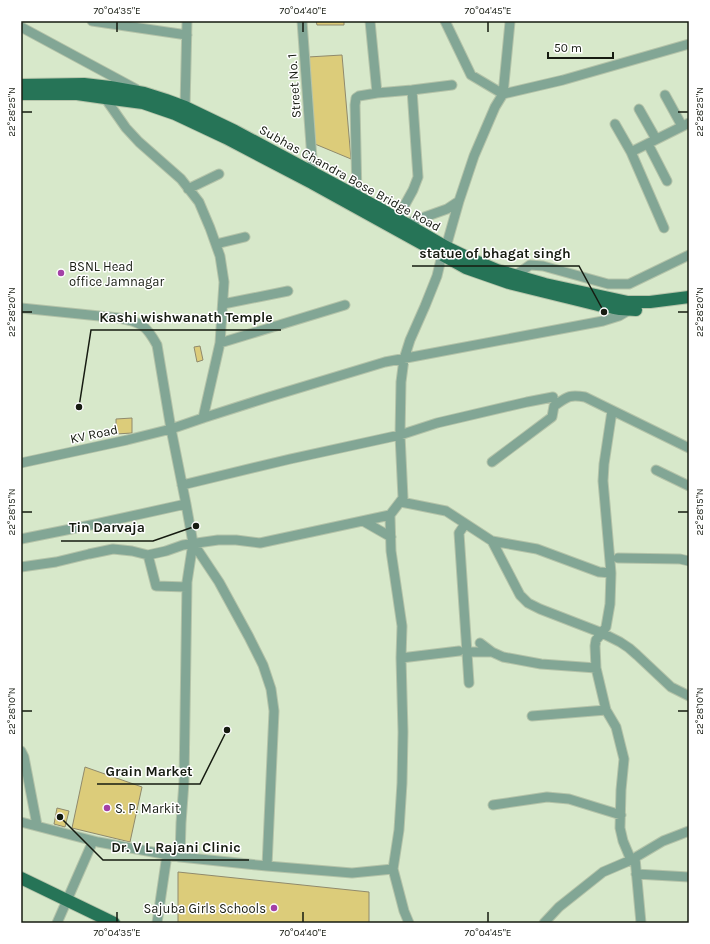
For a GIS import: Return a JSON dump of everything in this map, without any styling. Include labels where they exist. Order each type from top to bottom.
[{"type":"main road","name":"Subhas Chandra Bose Bridge Road","points":[[21,85],[84,84],[110,86],[144,93],[185,107],[235,131],[401,221],[466,268],[509,283],[620,309],[650,302],[689,297]]},
{"type":"main road","name":"Subhas Chandra Bose Bridge Road","points":[[21,94],[77,94],[143,104],[175,114],[226,138],[444,251],[471,259],[497,270],[545,284],[628,302],[635,306],[653,310],[689,305]]},
{"type":"main road","points":[[21,878],[114,923]]},
{"type":"street","points":[[92,21],[187,35]]},
{"type":"street","points":[[185,107],[187,21]]},
{"type":"street","name":"Street No. 1","points":[[302,21],[313,173]]},
{"type":"street","points":[[370,21],[377,93]]},
{"type":"street","points":[[445,21],[471,75],[503,94],[563,80],[689,44]]},
{"type":"street","points":[[21,567],[56,562],[113,549],[132,551],[148,555],[183,545],[218,540],[236,540],[260,544],[390,515],[403,498],[400,435],[401,382],[404,359],[410,340],[437,276],[474,156],[495,107],[503,94],[510,22]]},
{"type":"street","points":[[21,27],[144,93],[158,109]]},
{"type":"street","points":[[357,197],[356,98],[359,96],[377,93],[452,85]]},
{"type":"street","points":[[401,221],[418,176],[412,90]]},
{"type":"street","points":[[631,152],[686,124],[665,95]]},
{"type":"street","points":[[105,98],[126,128],[139,142],[181,179],[198,202],[210,228],[220,256],[224,282],[220,343],[203,418]]},
{"type":"street","points":[[639,109],[667,181]]},
{"type":"street","points":[[615,124],[631,152],[664,228]]},
{"type":"street","points":[[188,189],[218,174]]},
{"type":"street","points":[[401,221],[447,209],[459,201]]},
{"type":"street","points":[[216,244],[245,237]]},
{"type":"street","points":[[516,275],[530,265],[543,266],[608,284],[628,284],[689,255]]},
{"type":"street","points":[[223,304],[288,291]]},
{"type":"street","points":[[220,343],[345,305]]},
{"type":"street","name":"KV Road","points":[[21,463],[171,429],[385,362],[603,322],[619,316],[635,306]]},
{"type":"street","points":[[21,308],[131,320],[142,325],[150,333],[157,346],[193,543],[187,587],[184,761],[180,858]]},
{"type":"street","points":[[492,462],[552,416],[554,406],[567,396],[585,397],[689,448]]},
{"type":"street","points":[[182,485],[400,435],[437,422],[553,397]]},
{"type":"street","points":[[612,411],[603,481],[611,572],[610,604],[606,627],[595,642],[596,668],[606,710],[616,727],[624,759],[621,790],[621,835],[633,859],[641,923]]},
{"type":"street","points":[[656,470],[689,486]]},
{"type":"street","points":[[400,502],[446,511],[492,541],[537,549],[599,572],[611,572]]},
{"type":"street","points":[[21,539],[112,521],[186,504]]},
{"type":"street","points":[[390,515],[391,551],[402,626],[402,783],[400,830],[394,869],[404,911],[409,923]]},
{"type":"street","points":[[363,521],[391,537]]},
{"type":"street","points":[[465,524],[459,533],[463,652],[469,683]]},
{"type":"street","points":[[492,541],[520,595],[528,603],[602,633],[620,642],[629,648],[671,687],[689,696]]},
{"type":"street","points":[[193,543],[219,582],[249,637],[271,689],[274,711],[267,866]]},
{"type":"street","points":[[148,555],[156,586],[187,587]]},
{"type":"street","points":[[618,558],[689,560]]},
{"type":"street","points":[[480,643],[492,652],[503,657],[541,664],[596,668]]},
{"type":"street","points":[[401,658],[463,652],[492,652]]},
{"type":"street","points":[[532,716],[606,710]]},
{"type":"street","points":[[21,751],[24,757],[37,825]]},
{"type":"street","points":[[493,805],[547,797],[569,799],[621,816]]},
{"type":"street","points":[[21,822],[93,841],[180,858],[352,873],[394,869]]},
{"type":"street","points":[[544,923],[559,907],[603,872],[633,859],[663,841],[689,831]]},
{"type":"street","points":[[57,923],[93,841]]},
{"type":"street","points":[[157,923],[167,856]]},
{"type":"street","points":[[636,874],[689,877]]},
{"type":"building","points":[[316,21],[344,21],[344,25],[317,25]]},
{"type":"building","points":[[342,55],[351,159],[315,144],[308,57]]},
{"type":"building","points":[[200,346],[203,360],[197,362],[194,347]]},
{"type":"building","points":[[132,418],[132,433],[116,434],[116,419]]},
{"type":"building","name":"S. P. Markit","points":[[85,767],[142,787],[130,842],[72,828]]},
{"type":"building","points":[[57,808],[69,811],[65,827],[54,824]]},
{"type":"building","name":"Sajuba Girls Schools","points":[[178,872],[369,892],[369,923],[178,923]]},
{"type":"place","name":"BSNL Head office Jamnagar","points":[[61,273]]},
{"type":"place","name":"statue of bhagat singh","points":[[604,312]]},
{"type":"place","name":"Kashi wishwanath Temple","points":[[79,407]]},
{"type":"place","name":"Tin Darvaja","points":[[196,526]]},
{"type":"place","name":"Grain Market","points":[[227,730]]},
{"type":"place","name":"S. P. Markit","points":[[107,808]]},
{"type":"place","name":"Dr. V L Rajani Clinic","points":[[60,817]]},
{"type":"place","name":"Sajuba Girls Schools","points":[[274,908]]}]
